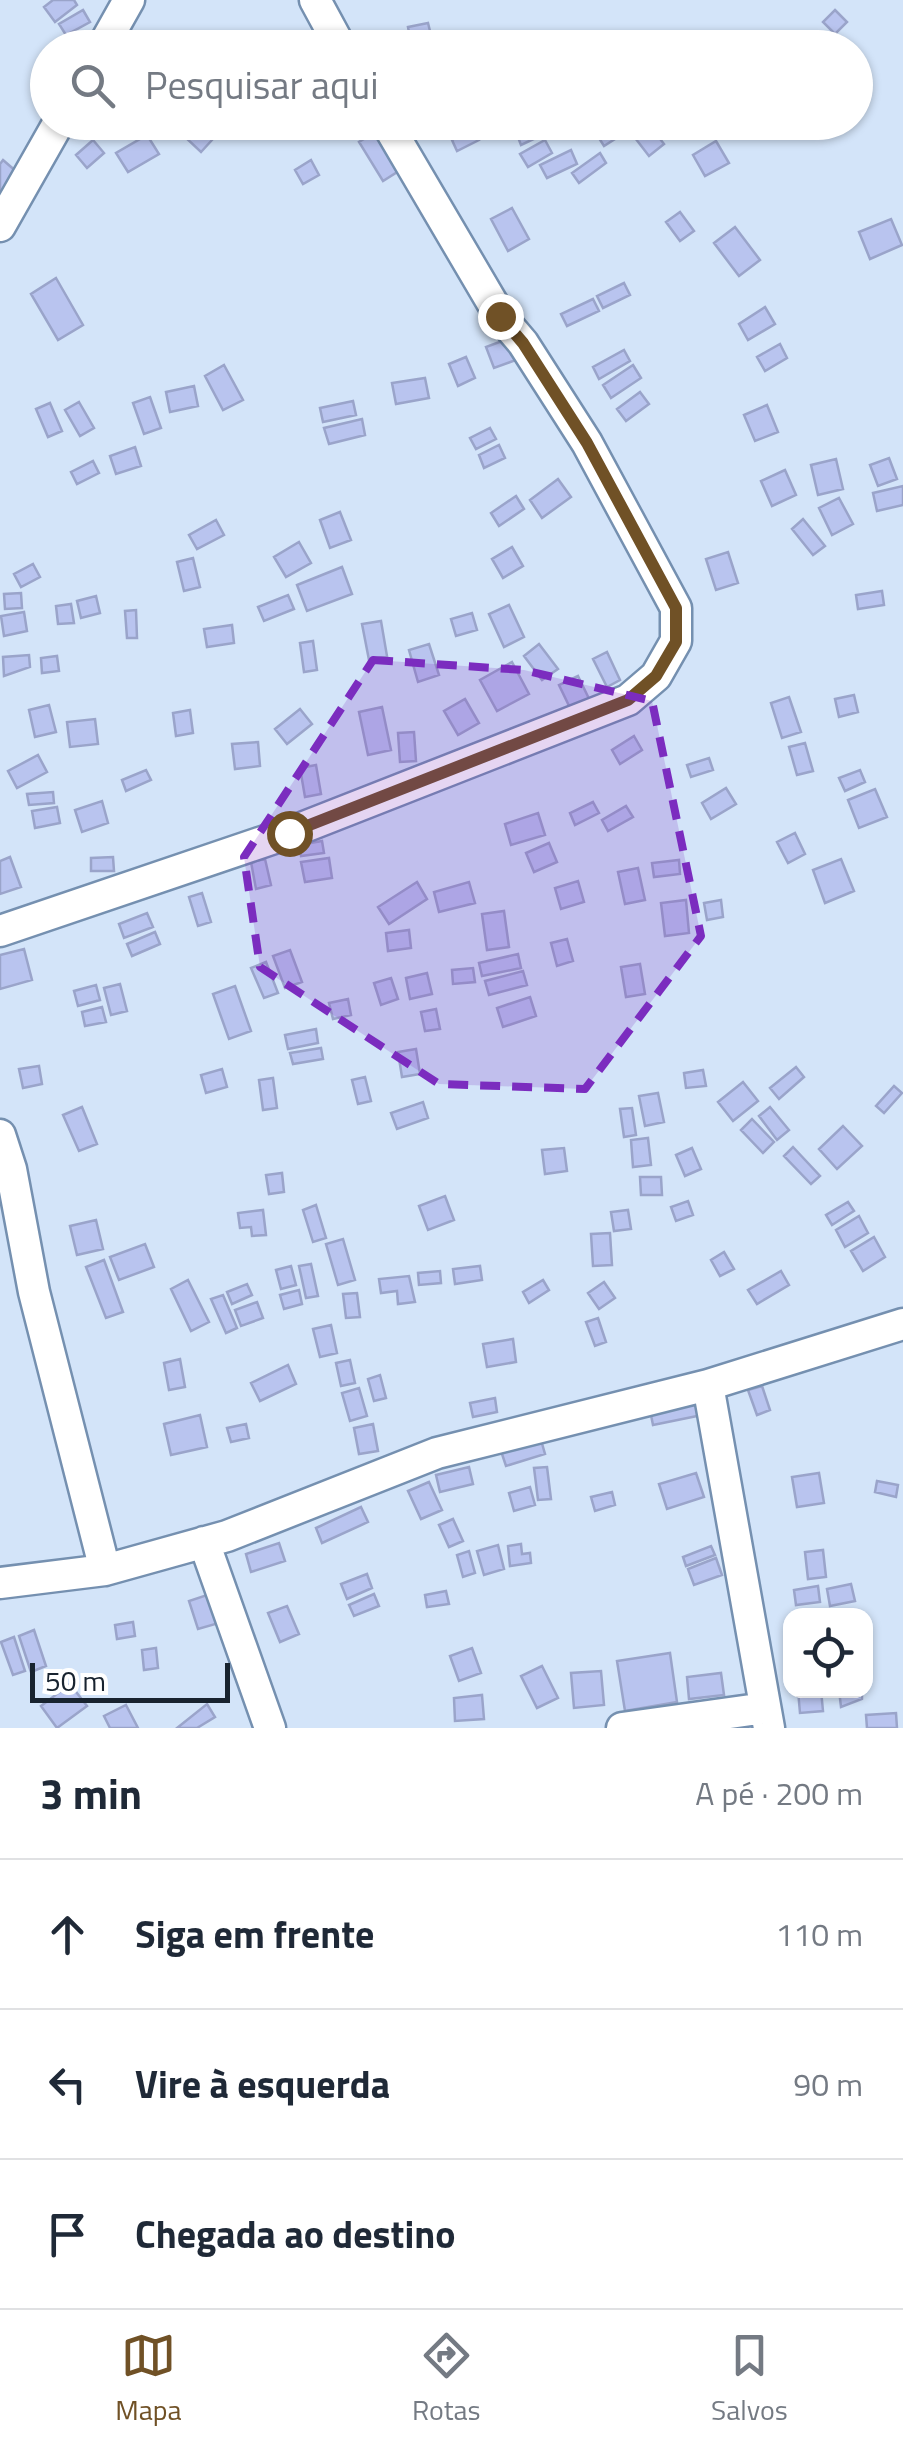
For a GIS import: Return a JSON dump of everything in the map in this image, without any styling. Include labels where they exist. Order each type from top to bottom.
[{"type":"street","points":[[112,30],[128,0]]},
{"type":"street","points":[[315,0],[331,30]]},
{"type":"street","points":[[0,226],[50,140]]},
{"type":"street","points":[[0,931],[289,833],[628,700],[656,676],[676,642],[676,608],[587,443],[523,343],[500,316],[397,140]]},
{"type":"street","points":[[0,1135],[106,1570]]},
{"type":"street","points":[[0,1583],[106,1570],[204,1542],[437,1452],[708,1386],[903,1324]]},
{"type":"street","points":[[622,1728],[767,1718],[708,1386]]},
{"type":"street","points":[[204,1542],[270,1728]]},
{"type":"highlighted area","points":[[373,660],[524,670],[652,701],[701,936],[585,1089],[439,1084],[260,967],[244,857]]},
{"type":"building","points":[[53,0],[74,0],[77,5],[55,22],[44,7]]},
{"type":"building","points":[[83,10],[90,22],[75,30],[63,30],[59,24]]},
{"type":"building","points":[[835,10],[847,22],[839,30],[831,30],[823,22]]},
{"type":"building","points":[[428,23],[430,30],[409,30],[408,27]]},
{"type":"building","points":[[93,140],[104,153],[87,168],[76,155]]},
{"type":"building","points":[[138,140],[150,140],[159,154],[128,172],[116,153]]},
{"type":"building","points":[[188,140],[212,140],[201,152]]},
{"type":"building","points":[[400,140],[413,162],[383,181],[359,142]]},
{"type":"building","points":[[452,140],[479,140],[457,151]]},
{"type":"building","points":[[545,140],[552,153],[528,167],[520,154]]},
{"type":"building","points":[[637,140],[661,140],[664,144],[649,156]]},
{"type":"building","points":[[716,141],[729,163],[705,176],[693,155]]},
{"type":"building","points":[[571,150],[577,164],[547,178],[540,165]]},
{"type":"building","points":[[600,153],[606,163],[579,183],[572,173]]},
{"type":"building","points":[[3,160],[18,173],[0,194],[0,164]]},
{"type":"building","points":[[311,160],[319,175],[303,184],[295,170]]},
{"type":"building","points":[[512,208],[529,239],[508,251],[491,219]]},
{"type":"building","points":[[680,212],[694,231],[680,241],[666,222]]},
{"type":"building","points":[[891,219],[902,245],[870,259],[859,232]]},
{"type":"building","points":[[735,227],[760,260],[739,276],[714,243]]},
{"type":"building","points":[[56,278],[83,325],[58,340],[31,294]]},
{"type":"building","points":[[624,283],[630,295],[603,308],[597,296]]},
{"type":"building","points":[[593,299],[599,311],[567,326],[561,314]]},
{"type":"building","points":[[765,307],[775,324],[748,340],[739,324]]},
{"type":"building","points":[[524,333],[532,354],[494,368],[486,347]]},
{"type":"building","points":[[780,344],[787,358],[765,371],[757,357]]},
{"type":"building","points":[[624,350],[630,361],[599,379],[593,367]]},
{"type":"building","points":[[466,357],[475,378],[458,386],[449,364]]},
{"type":"building","points":[[224,365],[243,400],[223,410],[205,376]]},
{"type":"building","points":[[633,365],[641,378],[611,398],[603,385]]},
{"type":"building","points":[[425,378],[429,398],[396,404],[392,383]]},
{"type":"building","points":[[194,386],[198,406],[170,412],[166,392]]},
{"type":"building","points":[[640,392],[649,404],[626,421],[617,409]]},
{"type":"building","points":[[150,397],[161,428],[144,434],[133,403]]},
{"type":"building","points":[[353,401],[356,415],[323,422],[320,408]]},
{"type":"building","points":[[79,402],[94,428],[80,436],[65,410]]},
{"type":"building","points":[[50,403],[62,431],[48,437],[36,409]]},
{"type":"building","points":[[767,405],[778,432],[755,441],[744,415]]},
{"type":"building","points":[[362,419],[365,435],[329,444],[324,428]]},
{"type":"building","points":[[490,428],[496,439],[476,449],[470,438]]},
{"type":"building","points":[[499,445],[505,458],[484,468],[479,455]]},
{"type":"building","points":[[135,447],[141,466],[116,474],[110,456]]},
{"type":"building","points":[[889,458],[897,479],[878,486],[870,465]]},
{"type":"building","points":[[836,459],[843,489],[818,495],[811,465]]},
{"type":"building","points":[[93,461],[99,473],[77,484],[71,472]]},
{"type":"building","points":[[785,470],[796,495],[772,506],[761,481]]},
{"type":"building","points":[[558,479],[571,497],[542,518],[530,500]]},
{"type":"building","points":[[903,486],[903,505],[877,511],[873,493]]},
{"type":"building","points":[[516,496],[524,509],[499,526],[491,513]]},
{"type":"building","points":[[839,498],[853,524],[832,535],[819,508]]},
{"type":"building","points":[[340,512],[351,540],[330,548],[320,520]]},
{"type":"building","points":[[803,519],[825,546],[813,555],[792,529]]},
{"type":"building","points":[[216,520],[224,535],[197,549],[189,535]]},
{"type":"building","points":[[299,542],[311,563],[286,577],[274,557]]},
{"type":"building","points":[[512,547],[523,566],[503,578],[492,559]]},
{"type":"building","points":[[728,552],[738,583],[716,590],[706,559]]},
{"type":"building","points":[[193,558],[200,587],[184,591],[177,562]]},
{"type":"building","points":[[33,564],[40,577],[21,587],[14,574]]},
{"type":"building","points":[[342,567],[352,594],[307,611],[297,585]]},
{"type":"building","points":[[882,591],[884,605],[858,609],[856,595]]},
{"type":"building","points":[[21,593],[22,608],[5,609],[4,594]]},
{"type":"building","points":[[288,595],[294,609],[264,621],[258,607]]},
{"type":"building","points":[[96,596],[100,613],[81,618],[77,601]]},
{"type":"building","points":[[71,604],[74,623],[58,624],[56,606]]},
{"type":"building","points":[[509,605],[524,637],[504,647],[489,614]]},
{"type":"building","points":[[136,610],[137,638],[127,638],[125,611]]},
{"type":"building","points":[[24,612],[27,631],[4,636],[1,616]]},
{"type":"building","points":[[472,613],[477,630],[456,636],[451,619]]},
{"type":"building","points":[[381,621],[387,656],[369,660],[362,624]]},
{"type":"building","points":[[232,625],[234,643],[207,647],[204,629]]},
{"type":"building","points":[[313,641],[317,670],[304,672],[300,643]]},
{"type":"building","points":[[429,644],[439,675],[418,682],[409,650]]},
{"type":"building","points":[[539,644],[558,669],[542,680],[524,656]]},
{"type":"building","points":[[607,652],[620,680],[607,687],[593,659]]},
{"type":"building","points":[[29,655],[30,667],[4,676],[3,657]]},
{"type":"building","points":[[57,656],[59,671],[42,673],[41,658]]},
{"type":"building","points":[[512,662],[529,694],[497,711],[480,680]]},
{"type":"building","points":[[578,676],[592,705],[573,714],[559,685]]},
{"type":"building","points":[[854,695],[858,712],[839,717],[835,699]]},
{"type":"building","points":[[789,697],[801,732],[782,738],[771,703]]},
{"type":"building","points":[[465,699],[479,723],[458,735],[444,711]]},
{"type":"building","points":[[49,705],[56,732],[35,737],[29,710]]},
{"type":"building","points":[[382,707],[391,750],[368,755],[359,712]]},
{"type":"building","points":[[300,709],[312,724],[287,744],[275,729]]},
{"type":"building","points":[[190,710],[193,733],[176,736],[173,713]]},
{"type":"building","points":[[95,719],[98,744],[70,747],[67,722]]},
{"type":"building","points":[[414,732],[416,761],[400,762],[398,733]]},
{"type":"building","points":[[634,736],[642,750],[620,764],[612,750]]},
{"type":"building","points":[[258,742],[260,766],[235,769],[232,744]]},
{"type":"building","points":[[805,743],[813,771],[797,775],[789,747]]},
{"type":"building","points":[[38,755],[47,772],[17,788],[8,771]]},
{"type":"building","points":[[709,758],[713,770],[691,777],[687,765]]},
{"type":"building","points":[[316,765],[321,794],[305,797],[300,768]]},
{"type":"building","points":[[146,770],[151,780],[126,791],[122,780]]},
{"type":"building","points":[[860,770],[865,782],[845,791],[839,778]]},
{"type":"building","points":[[726,788],[736,804],[711,819],[702,803]]},
{"type":"building","points":[[875,789],[887,817],[859,828],[848,800]]},
{"type":"building","points":[[53,792],[54,803],[29,805],[27,794]]},
{"type":"building","points":[[102,801],[108,823],[82,832],[75,810]]},
{"type":"building","points":[[593,802],[599,813],[575,825],[570,813]]},
{"type":"building","points":[[626,806],[633,817],[608,831],[602,820]]},
{"type":"building","points":[[57,807],[60,823],[35,828],[32,811]]},
{"type":"building","points":[[538,813],[545,835],[511,845],[505,824]]},
{"type":"building","points":[[795,833],[805,854],[788,863],[777,842]]},
{"type":"building","points":[[322,841],[324,853],[301,856],[299,845]]},
{"type":"building","points":[[549,843],[557,862],[534,872],[526,853]]},
{"type":"building","points":[[10,857],[21,887],[0,894],[0,861]]},
{"type":"building","points":[[113,857],[114,871],[91,871],[91,858]]},
{"type":"building","points":[[329,858],[332,878],[305,882],[301,862]]},
{"type":"building","points":[[265,859],[271,885],[256,889],[251,862]]},
{"type":"building","points":[[841,859],[854,891],[825,903],[813,870]]},
{"type":"building","points":[[679,860],[680,874],[654,877],[652,863]]},
{"type":"building","points":[[638,868],[645,900],[625,904],[618,872]]},
{"type":"building","points":[[578,881],[584,902],[561,909],[555,888]]},
{"type":"building","points":[[417,882],[427,899],[389,924],[378,907]]},
{"type":"building","points":[[469,882],[475,903],[439,912],[434,892]]},
{"type":"building","points":[[202,893],[211,922],[198,926],[189,897]]},
{"type":"building","points":[[686,900],[689,933],[665,936],[661,903]]},
{"type":"building","points":[[721,900],[723,917],[707,920],[704,903]]},
{"type":"building","points":[[504,911],[509,947],[487,950],[482,914]]},
{"type":"building","points":[[147,913],[153,927],[124,938],[119,924]]},
{"type":"building","points":[[409,930],[411,948],[388,951],[386,933]]},
{"type":"building","points":[[155,932],[160,944],[132,956],[127,944]]},
{"type":"building","points":[[567,939],[573,961],[557,966],[551,943]]},
{"type":"building","points":[[24,949],[32,980],[0,989],[0,955]]},
{"type":"building","points":[[290,950],[302,982],[285,988],[273,956]]},
{"type":"building","points":[[518,954],[521,968],[482,976],[479,963]]},
{"type":"building","points":[[266,962],[278,993],[264,998],[251,968]]},
{"type":"building","points":[[640,964],[645,994],[626,997],[621,967]]},
{"type":"building","points":[[473,968],[475,982],[453,984],[452,970]]},
{"type":"building","points":[[523,971],[527,985],[489,995],[485,981]]},
{"type":"building","points":[[427,973],[432,994],[410,999],[406,978]]},
{"type":"building","points":[[391,978],[398,999],[381,1005],[374,983]]},
{"type":"building","points":[[120,984],[127,1011],[111,1015],[104,988]]},
{"type":"building","points":[[96,985],[100,1000],[78,1006],[74,991]]},
{"type":"building","points":[[235,986],[251,1031],[229,1039],[213,994]]},
{"type":"building","points":[[530,997],[536,1016],[503,1027],[497,1008]]},
{"type":"building","points":[[348,999],[351,1015],[333,1019],[329,1003]]},
{"type":"building","points":[[102,1007],[106,1022],[85,1026],[82,1012]]},
{"type":"building","points":[[436,1009],[440,1029],[425,1031],[421,1012]]},
{"type":"building","points":[[316,1029],[318,1043],[288,1049],[285,1035]]},
{"type":"building","points":[[321,1048],[323,1059],[293,1064],[290,1053]]},
{"type":"building","points":[[416,1049],[420,1074],[402,1077],[398,1052]]},
{"type":"building","points":[[39,1066],[42,1084],[23,1088],[19,1069]]},
{"type":"building","points":[[796,1067],[804,1077],[779,1099],[770,1088]]},
{"type":"building","points":[[222,1069],[227,1087],[206,1093],[201,1075]]},
{"type":"building","points":[[703,1070],[706,1086],[686,1088],[684,1073]]},
{"type":"building","points":[[365,1077],[371,1101],[358,1104],[352,1080]]},
{"type":"building","points":[[273,1078],[277,1108],[263,1110],[259,1080]]},
{"type":"building","points":[[743,1082],[758,1101],[733,1121],[718,1102]]},
{"type":"building","points":[[894,1086],[902,1093],[884,1113],[876,1106]]},
{"type":"building","points":[[658,1093],[664,1122],[645,1126],[639,1096]]},
{"type":"building","points":[[423,1102],[428,1118],[397,1129],[391,1113]]},
{"type":"building","points":[[82,1107],[97,1144],[79,1151],[63,1115]]},
{"type":"building","points":[[770,1107],[789,1130],[777,1140],[759,1116]]},
{"type":"building","points":[[632,1108],[636,1135],[624,1137],[620,1109]]},
{"type":"building","points":[[752,1119],[774,1142],[763,1153],[741,1130]]},
{"type":"building","points":[[843,1126],[862,1146],[837,1169],[819,1149]]},
{"type":"building","points":[[648,1138],[651,1165],[633,1167],[631,1140]]},
{"type":"building","points":[[793,1147],[820,1176],[811,1184],[784,1156]]},
{"type":"building","points":[[564,1148],[567,1171],[545,1174],[542,1150]]},
{"type":"building","points":[[692,1148],[701,1169],[685,1176],[676,1155]]},
{"type":"building","points":[[282,1173],[284,1192],[269,1194],[266,1175]]},
{"type":"building","points":[[640,1177],[661,1177],[662,1195],[641,1195]]},
{"type":"building","points":[[445,1196],[454,1220],[428,1230],[419,1206]]},
{"type":"building","points":[[688,1201],[693,1215],[676,1221],[671,1207]]},
{"type":"building","points":[[848,1202],[854,1211],[832,1225],[826,1215]]},
{"type":"building","points":[[316,1205],[326,1238],[313,1242],[303,1210]]},
{"type":"building","points":[[263,1210],[266,1235],[252,1236],[251,1227],[240,1228],[238,1213]]},
{"type":"building","points":[[628,1210],[631,1229],[614,1231],[611,1212]]},
{"type":"building","points":[[859,1216],[868,1233],[845,1247],[836,1230]]},
{"type":"building","points":[[96,1220],[103,1249],[77,1255],[70,1226]]},
{"type":"building","points":[[610,1233],[612,1265],[593,1266],[591,1234]]},
{"type":"building","points":[[874,1237],[885,1257],[863,1271],[851,1251]]},
{"type":"building","points":[[343,1239],[355,1280],[338,1285],[326,1244]]},
{"type":"building","points":[[145,1244],[154,1267],[119,1280],[110,1257]]},
{"type":"building","points":[[724,1252],[734,1269],[720,1276],[711,1260]]},
{"type":"building","points":[[104,1260],[123,1312],[106,1318],[86,1267]]},
{"type":"building","points":[[311,1264],[318,1296],[306,1298],[299,1266]]},
{"type":"building","points":[[291,1266],[296,1285],[281,1289],[276,1270]]},
{"type":"building","points":[[480,1266],[482,1280],[455,1284],[453,1269]]},
{"type":"building","points":[[440,1271],[441,1283],[419,1285],[418,1273]]},
{"type":"building","points":[[781,1271],[789,1285],[757,1304],[748,1290]]},
{"type":"building","points":[[409,1276],[415,1302],[398,1304],[397,1291],[381,1293],[379,1279]]},
{"type":"building","points":[[188,1280],[209,1322],[191,1331],[171,1289]]},
{"type":"building","points":[[543,1280],[549,1290],[529,1303],[523,1292]]},
{"type":"building","points":[[604,1282],[615,1298],[599,1309],[588,1293]]},
{"type":"building","points":[[247,1284],[252,1295],[232,1304],[227,1292]]},
{"type":"building","points":[[299,1290],[302,1304],[284,1309],[280,1295]]},
{"type":"building","points":[[357,1293],[360,1317],[346,1318],[343,1294]]},
{"type":"building","points":[[223,1295],[237,1328],[226,1333],[211,1299]]},
{"type":"building","points":[[257,1302],[263,1318],[241,1326],[235,1310]]},
{"type":"building","points":[[598,1318],[606,1342],[595,1346],[586,1322]]},
{"type":"building","points":[[331,1325],[337,1353],[320,1357],[313,1329]]},
{"type":"building","points":[[513,1339],[516,1362],[487,1367],[483,1344]]},
{"type":"building","points":[[180,1359],[185,1387],[169,1390],[164,1363]]},
{"type":"building","points":[[350,1360],[355,1383],[341,1386],[336,1363]]},
{"type":"building","points":[[288,1365],[296,1384],[260,1401],[251,1383]]},
{"type":"building","points":[[380,1375],[386,1398],[374,1401],[368,1379]]},
{"type":"building","points":[[762,1386],[770,1410],[757,1415],[748,1390]]},
{"type":"building","points":[[359,1388],[367,1416],[350,1421],[342,1393]]},
{"type":"building","points":[[703,1394],[707,1414],[653,1425],[649,1405]]},
{"type":"building","points":[[495,1398],[497,1412],[473,1417],[470,1403]]},
{"type":"building","points":[[200,1415],[207,1447],[171,1455],[164,1424]]},
{"type":"building","points":[[246,1424],[249,1438],[231,1442],[227,1428]]},
{"type":"building","points":[[373,1424],[378,1451],[359,1454],[354,1428]]},
{"type":"building","points":[[541,1440],[545,1454],[506,1466],[501,1451]]},
{"type":"building","points":[[469,1467],[473,1484],[440,1492],[436,1475]]},
{"type":"building","points":[[547,1467],[551,1499],[538,1500],[534,1468]]},
{"type":"building","points":[[696,1473],[704,1497],[667,1509],[659,1484]]},
{"type":"building","points":[[819,1473],[824,1503],[797,1507],[792,1477]]},
{"type":"building","points":[[877,1481],[898,1485],[896,1497],[875,1492]]},
{"type":"building","points":[[429,1482],[442,1510],[421,1519],[408,1491]]},
{"type":"building","points":[[530,1487],[535,1505],[514,1511],[509,1493]]},
{"type":"building","points":[[612,1492],[615,1505],[595,1511],[591,1497]]},
{"type":"building","points":[[361,1507],[368,1522],[322,1543],[316,1528]]},
{"type":"building","points":[[453,1519],[463,1541],[449,1547],[439,1525]]},
{"type":"building","points":[[279,1543],[285,1561],[251,1572],[246,1554]]},
{"type":"building","points":[[521,1544],[522,1554],[530,1553],[531,1563],[510,1566],[508,1546]]},
{"type":"building","points":[[498,1545],[504,1569],[484,1575],[477,1551]]},
{"type":"building","points":[[711,1546],[715,1555],[686,1566],[683,1557]]},
{"type":"building","points":[[823,1550],[826,1577],[808,1579],[805,1552]]},
{"type":"building","points":[[469,1551],[475,1573],[463,1577],[457,1555]]},
{"type":"building","points":[[716,1558],[722,1575],[694,1585],[688,1569]]},
{"type":"building","points":[[367,1574],[372,1588],[347,1599],[341,1584]]},
{"type":"building","points":[[851,1584],[855,1601],[830,1606],[827,1589]]},
{"type":"building","points":[[818,1586],[820,1602],[796,1605],[794,1590]]},
{"type":"building","points":[[446,1591],[449,1604],[427,1607],[425,1595]]},
{"type":"building","points":[[210,1594],[219,1623],[198,1629],[189,1601]]},
{"type":"building","points":[[374,1594],[379,1606],[354,1616],[349,1605]]},
{"type":"building","points":[[287,1606],[299,1634],[280,1642],[268,1613]]},
{"type":"building","points":[[133,1622],[135,1636],[117,1639],[115,1625]]},
{"type":"building","points":[[34,1630],[46,1666],[31,1672],[19,1636]]},
{"type":"building","points":[[14,1637],[25,1671],[13,1675],[1,1642]]},
{"type":"building","points":[[156,1648],[158,1668],[144,1670],[142,1650]]},
{"type":"building","points":[[472,1648],[481,1673],[459,1681],[450,1656]]},
{"type":"building","points":[[670,1653],[677,1702],[625,1711],[617,1661]]},
{"type":"building","points":[[542,1666],[558,1698],[537,1708],[521,1676]]},
{"type":"building","points":[[601,1671],[604,1705],[574,1708],[571,1673]]},
{"type":"building","points":[[721,1673],[724,1695],[689,1699],[687,1677]]},
{"type":"building","points":[[70,1684],[87,1706],[57,1728],[41,1706]]},
{"type":"building","points":[[482,1695],[484,1719],[455,1721],[454,1698]]},
{"type":"building","points":[[799,1698],[822,1698],[823,1711],[800,1713]]},
{"type":"building","points":[[840,1698],[862,1698],[862,1699],[841,1707]]},
{"type":"building","points":[[207,1704],[215,1717],[197,1728],[177,1728]]},
{"type":"building","points":[[126,1705],[138,1728],[110,1728],[104,1716]]},
{"type":"building","points":[[896,1713],[897,1728],[867,1728],[866,1715]]},
{"type":"route","points":[[289,833],[628,700],[656,676],[676,642],[676,608],[587,443],[523,343],[500,316]]}]
